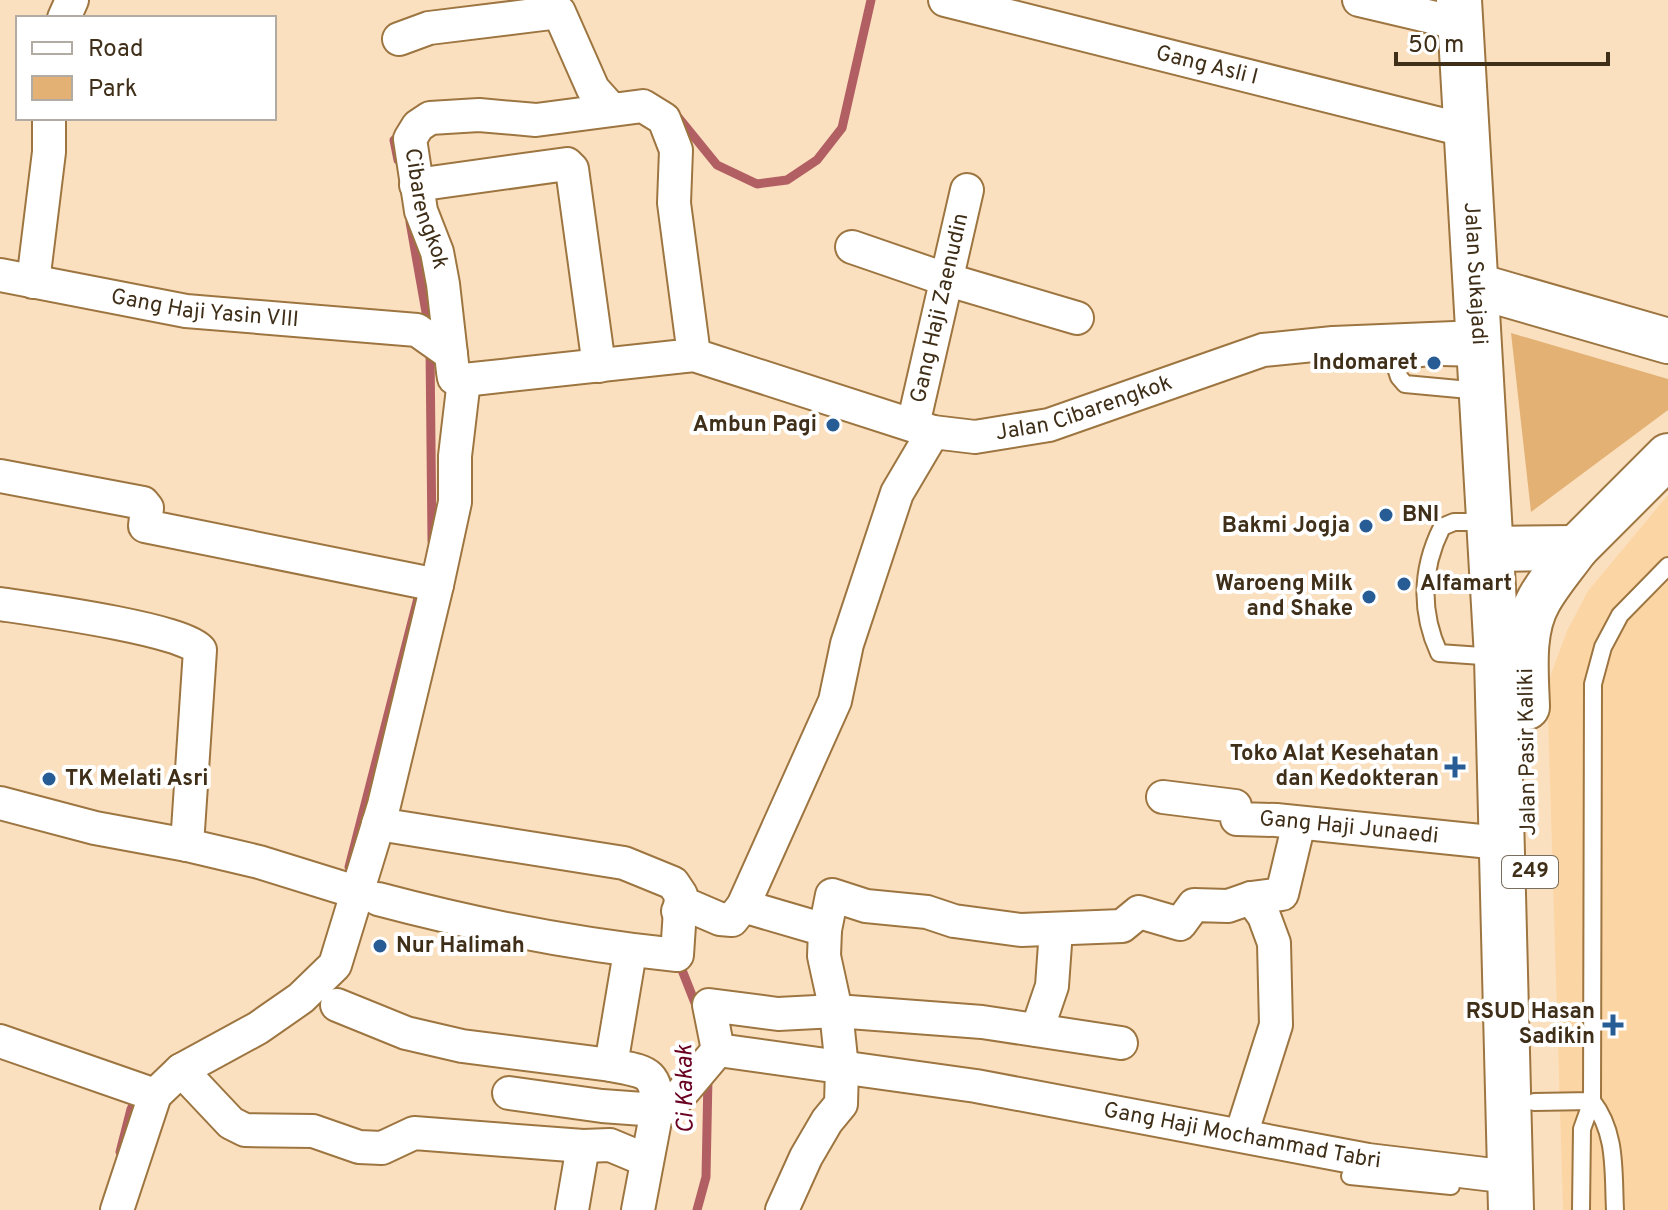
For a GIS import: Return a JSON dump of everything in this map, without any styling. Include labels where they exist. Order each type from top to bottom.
[{"type":"main road","name":"Jalan Sukajadi","points":[[1460,12],[1490,535]]},
{"type":"main road","points":[[1477,286],[1668,341]]},
{"type":"main road","points":[[1496,639],[1576,548],[1668,456]]},
{"type":"main road","points":[[1490,535],[1576,548]]},
{"type":"main road","name":"Jalan Pasir Kaliki","points":[[1490,535],[1496,639],[1500,843],[1517,1197]]},
{"type":"main road","name":"Jalan Pasir Kaliki","points":[[1517,1197],[1534,1102],[1526,660],[1529,623],[1539,600],[1576,548]]},
{"type":"street","name":"Gang Asli I","points":[[945,0],[1468,131]]},
{"type":"street","points":[[1359,0],[1460,12]]},
{"type":"street","points":[[399,39],[429,28],[559,12],[603,100]]},
{"type":"street","name":"Cibarengkok","points":[[142,1090],[258,1028],[301,998],[335,965],[378,824],[425,583],[455,502],[457,367],[439,262],[421,211],[416,185],[410,139],[418,126],[430,118],[479,115],[536,120],[593,114],[603,100],[642,101],[664,119],[676,150],[674,203],[694,355]]},
{"type":"street","points":[[33,282],[49,152],[49,120]]},
{"type":"street","points":[[416,185],[567,164],[572,169],[599,366]]},
{"type":"street","name":"Gang Haji Zaenudin","points":[[743,906],[835,701],[847,644],[897,493],[923,429],[945,279],[967,190]]},
{"type":"street","points":[[852,247],[945,279],[1077,318]]},
{"type":"street","name":"Gang Haji Yasin VIII","points":[[0,275],[186,311],[417,330],[457,367]]},
{"type":"street","name":"Jalan Cibarengkok","points":[[694,355],[923,429],[975,437],[1049,425],[1263,350],[1333,343],[1481,362]]},
{"type":"street","points":[[457,367],[599,366],[694,355]]},
{"type":"street","points":[[0,476],[143,503],[147,508],[145,526],[425,583]]},
{"type":"street","points":[[0,604],[156,632],[195,644],[200,650],[187,845]]},
{"type":"street","name":"Gang Haji Junaedi","points":[[1163,797],[1235,806],[1237,819],[1500,843]]},
{"type":"street","points":[[0,803],[95,828],[259,862],[424,911],[630,952],[677,955],[681,895],[673,883],[624,863],[378,824]]},
{"type":"street","points":[[782,1210],[806,1157],[841,1104],[842,1068],[836,1011],[824,956],[832,895],[866,906],[927,912],[954,921],[1021,930],[1122,926],[1139,912],[1180,924],[1194,905],[1228,906],[1251,898],[1282,894],[1299,823]]},
{"type":"street","points":[[1241,1135],[1276,1025],[1274,943],[1264,916],[1251,898]]},
{"type":"street","points":[[678,911],[692,907],[720,919],[732,920],[743,906],[825,930]]},
{"type":"street","points":[[1037,1030],[1052,986],[1056,930]]},
{"type":"street","points":[[611,1065],[630,952]]},
{"type":"street","points":[[337,1005],[406,1033],[462,1046],[611,1065],[650,1076],[657,1086],[657,1110],[638,1210]]},
{"type":"street","points":[[509,1093],[602,1106],[657,1110],[670,1107],[711,1058],[709,1005],[778,1014],[836,1011],[982,1022],[1121,1043]]},
{"type":"street","points":[[0,1041],[142,1090],[117,1210]]},
{"type":"street","name":"Gang Haji Mochammad Tabri","points":[[711,1058],[842,1068],[976,1086],[1368,1160],[1517,1197]]},
{"type":"street","points":[[181,1070],[231,1123],[245,1130],[313,1131],[359,1147],[382,1148],[414,1133],[583,1146],[610,1145],[646,1160]]},
{"type":"street","points":[[572,1210],[583,1146]]},
{"type":"lane","points":[[1490,535],[1454,522],[1442,527],[1430,552],[1426,585],[1427,614],[1428,629],[1439,653],[1496,639]]},
{"type":"lane","points":[[1581,1210],[1582,1129],[1592,1101],[1593,684],[1603,647],[1620,615],[1668,566]]},
{"type":"lane","points":[[1534,1102],[1592,1101]]},
{"type":"lane","points":[[1592,1101],[1604,1117],[1610,1138],[1615,1210]]},
{"type":"lane","points":[[1350,1176],[1517,1197]]},
{"type":"shaded area","name":"RSUD Hasan Sadikin","points":[[1668,495],[1668,1210],[1563,1210],[1547,685],[1567,631],[1588,591]]},
{"type":"green space","points":[[1511,333],[1668,379],[1668,410],[1531,512]]},
{"type":"waterway","points":[[678,117],[717,165],[757,184],[787,180],[817,160],[842,128],[871,0]]},
{"type":"waterway","points":[[398,160],[394,140],[403,132]]},
{"type":"waterway","points":[[410,222],[429,329]]},
{"type":"waterway","points":[[430,348],[432,541]]},
{"type":"waterway","points":[[349,867],[418,598]]},
{"type":"waterway","name":"Ci Kakak","points":[[682,970],[697,1008]]},
{"type":"waterway","name":"Ci Kakak","points":[[697,1210],[706,1177],[708,1077]]},
{"type":"waterway","points":[[120,1152],[131,1109],[139,1094]]},
{"type":"place","name":"Indomaret","points":[[1434,363]]},
{"type":"place","name":"Ambun Pagi","points":[[833,425]]},
{"type":"place","name":"BNI","points":[[1386,515]]},
{"type":"place","name":"Bakmi Jogja","points":[[1366,526]]},
{"type":"place","name":"Alfamart","points":[[1404,584]]},
{"type":"place","name":"Waroeng Milk and Shake","points":[[1369,597]]},
{"type":"place","name":"Toko Alat Kesehatan dan Kedokteran","points":[[1455,767]]},
{"type":"place","name":"TK Melati Asri","points":[[49,779]]},
{"type":"place","name":"Nur Halimah","points":[[380,946]]},
{"type":"place","name":"RSUD Hasan Sadikin","points":[[1613,1025]]}]
